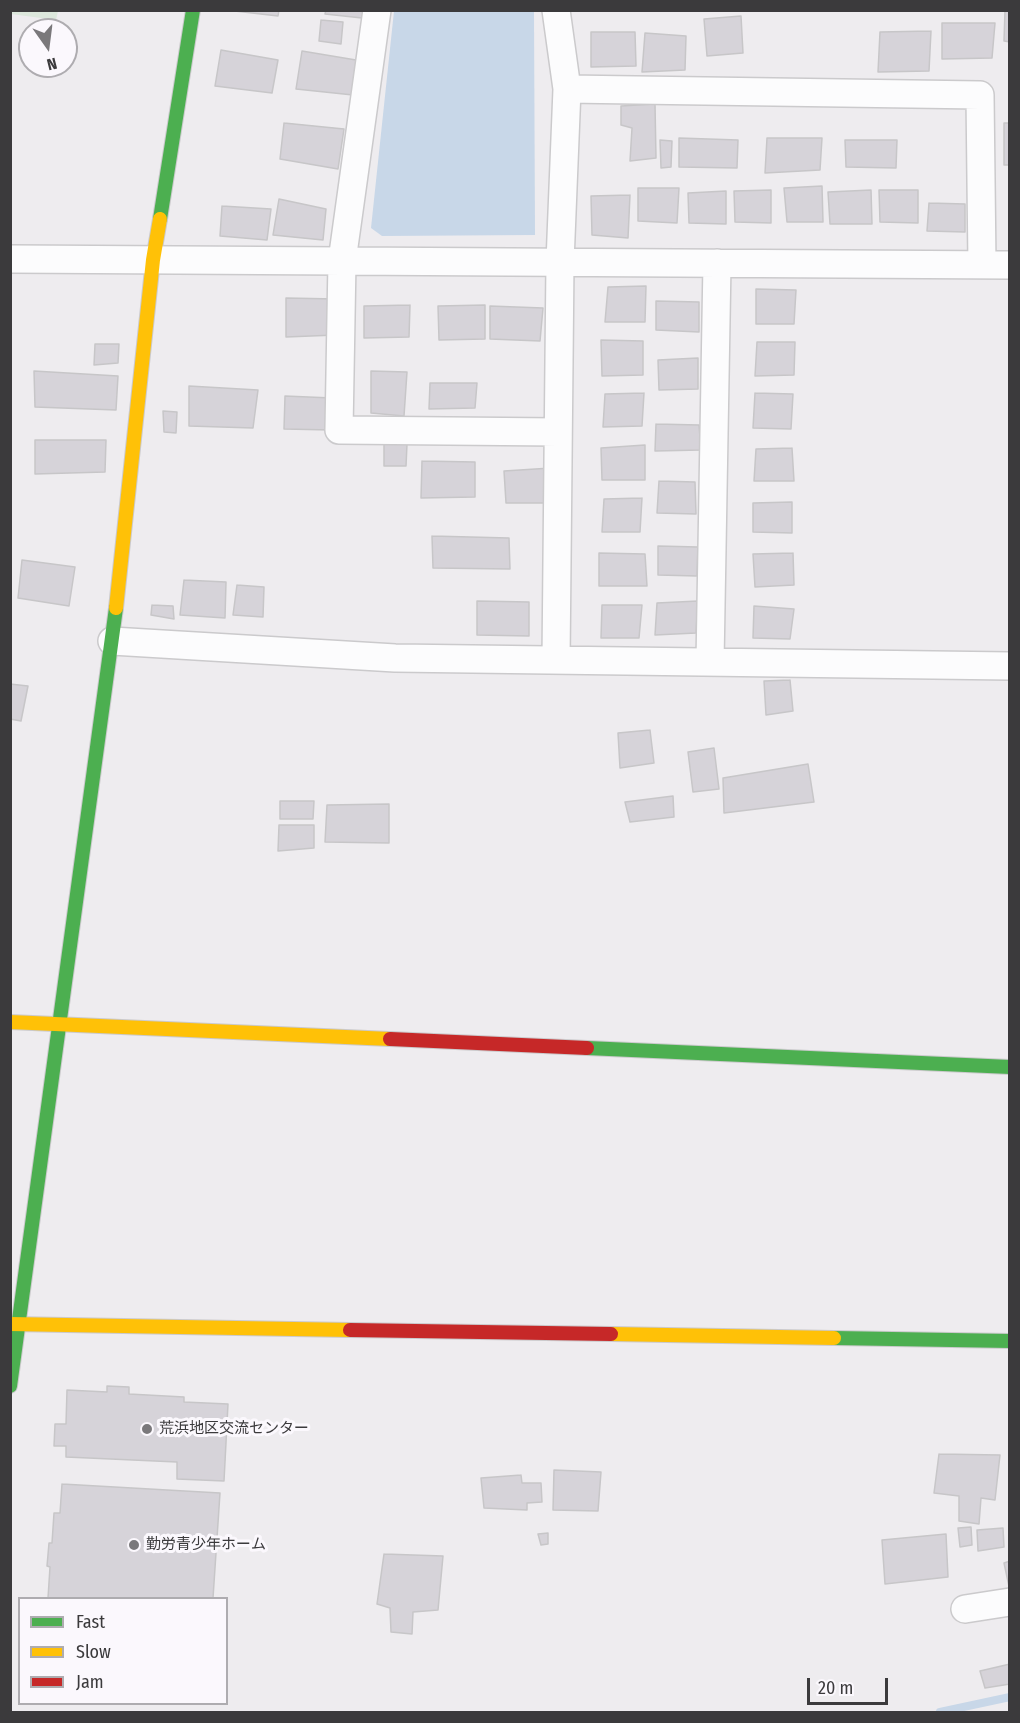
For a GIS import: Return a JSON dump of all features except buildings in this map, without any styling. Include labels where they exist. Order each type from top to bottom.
[{"type":"street","points":[[10,1386],[15,1325],[112,641],[153,260],[193,10]]},
{"type":"street","points":[[377,10],[342,261],[339,430],[558,432]]},
{"type":"street","points":[[556,10],[567,89],[560,262],[556,660]]},
{"type":"street","points":[[567,89],[980,95],[982,265]]},
{"type":"street","points":[[10,259],[1010,265]]},
{"type":"street","points":[[710,663],[717,263]]},
{"type":"street","points":[[112,641],[395,658],[1010,666]]},
{"type":"street","points":[[10,1022],[1010,1067]]},
{"type":"street","points":[[15,1325],[1010,1341]]},
{"type":"street","points":[[965,1609],[1010,1602]]},
{"type":"shaded area","points":[[11,10],[58,11],[56,18],[11,14]]},
{"type":"water","points":[[394,11],[534,11],[535,235],[382,236],[371,228]]},
{"type":"waterway","points":[[940,1712],[1010,1697]]},
{"type":"traffic: fast","points":[[160,219],[193,10]]},
{"type":"traffic: fast","points":[[10,1386],[116,608]]},
{"type":"traffic: fast","points":[[587,1048],[1010,1067]]},
{"type":"traffic: fast","points":[[834,1338],[1010,1341]]},
{"type":"traffic: slow","points":[[116,608],[153,260],[160,219]]},
{"type":"traffic: slow","points":[[10,1022],[390,1039]]},
{"type":"traffic: slow","points":[[10,1324],[350,1330]]},
{"type":"traffic: slow","points":[[611,1334],[834,1338]]},
{"type":"traffic: jam","points":[[390,1039],[587,1048]]},
{"type":"traffic: jam","points":[[350,1330],[611,1334]]},
{"type":"place","name":"荒浜地区交流センター","points":[[147,1429]]},
{"type":"place","name":"勤労青少年ホーム","points":[[134,1545]]}]
